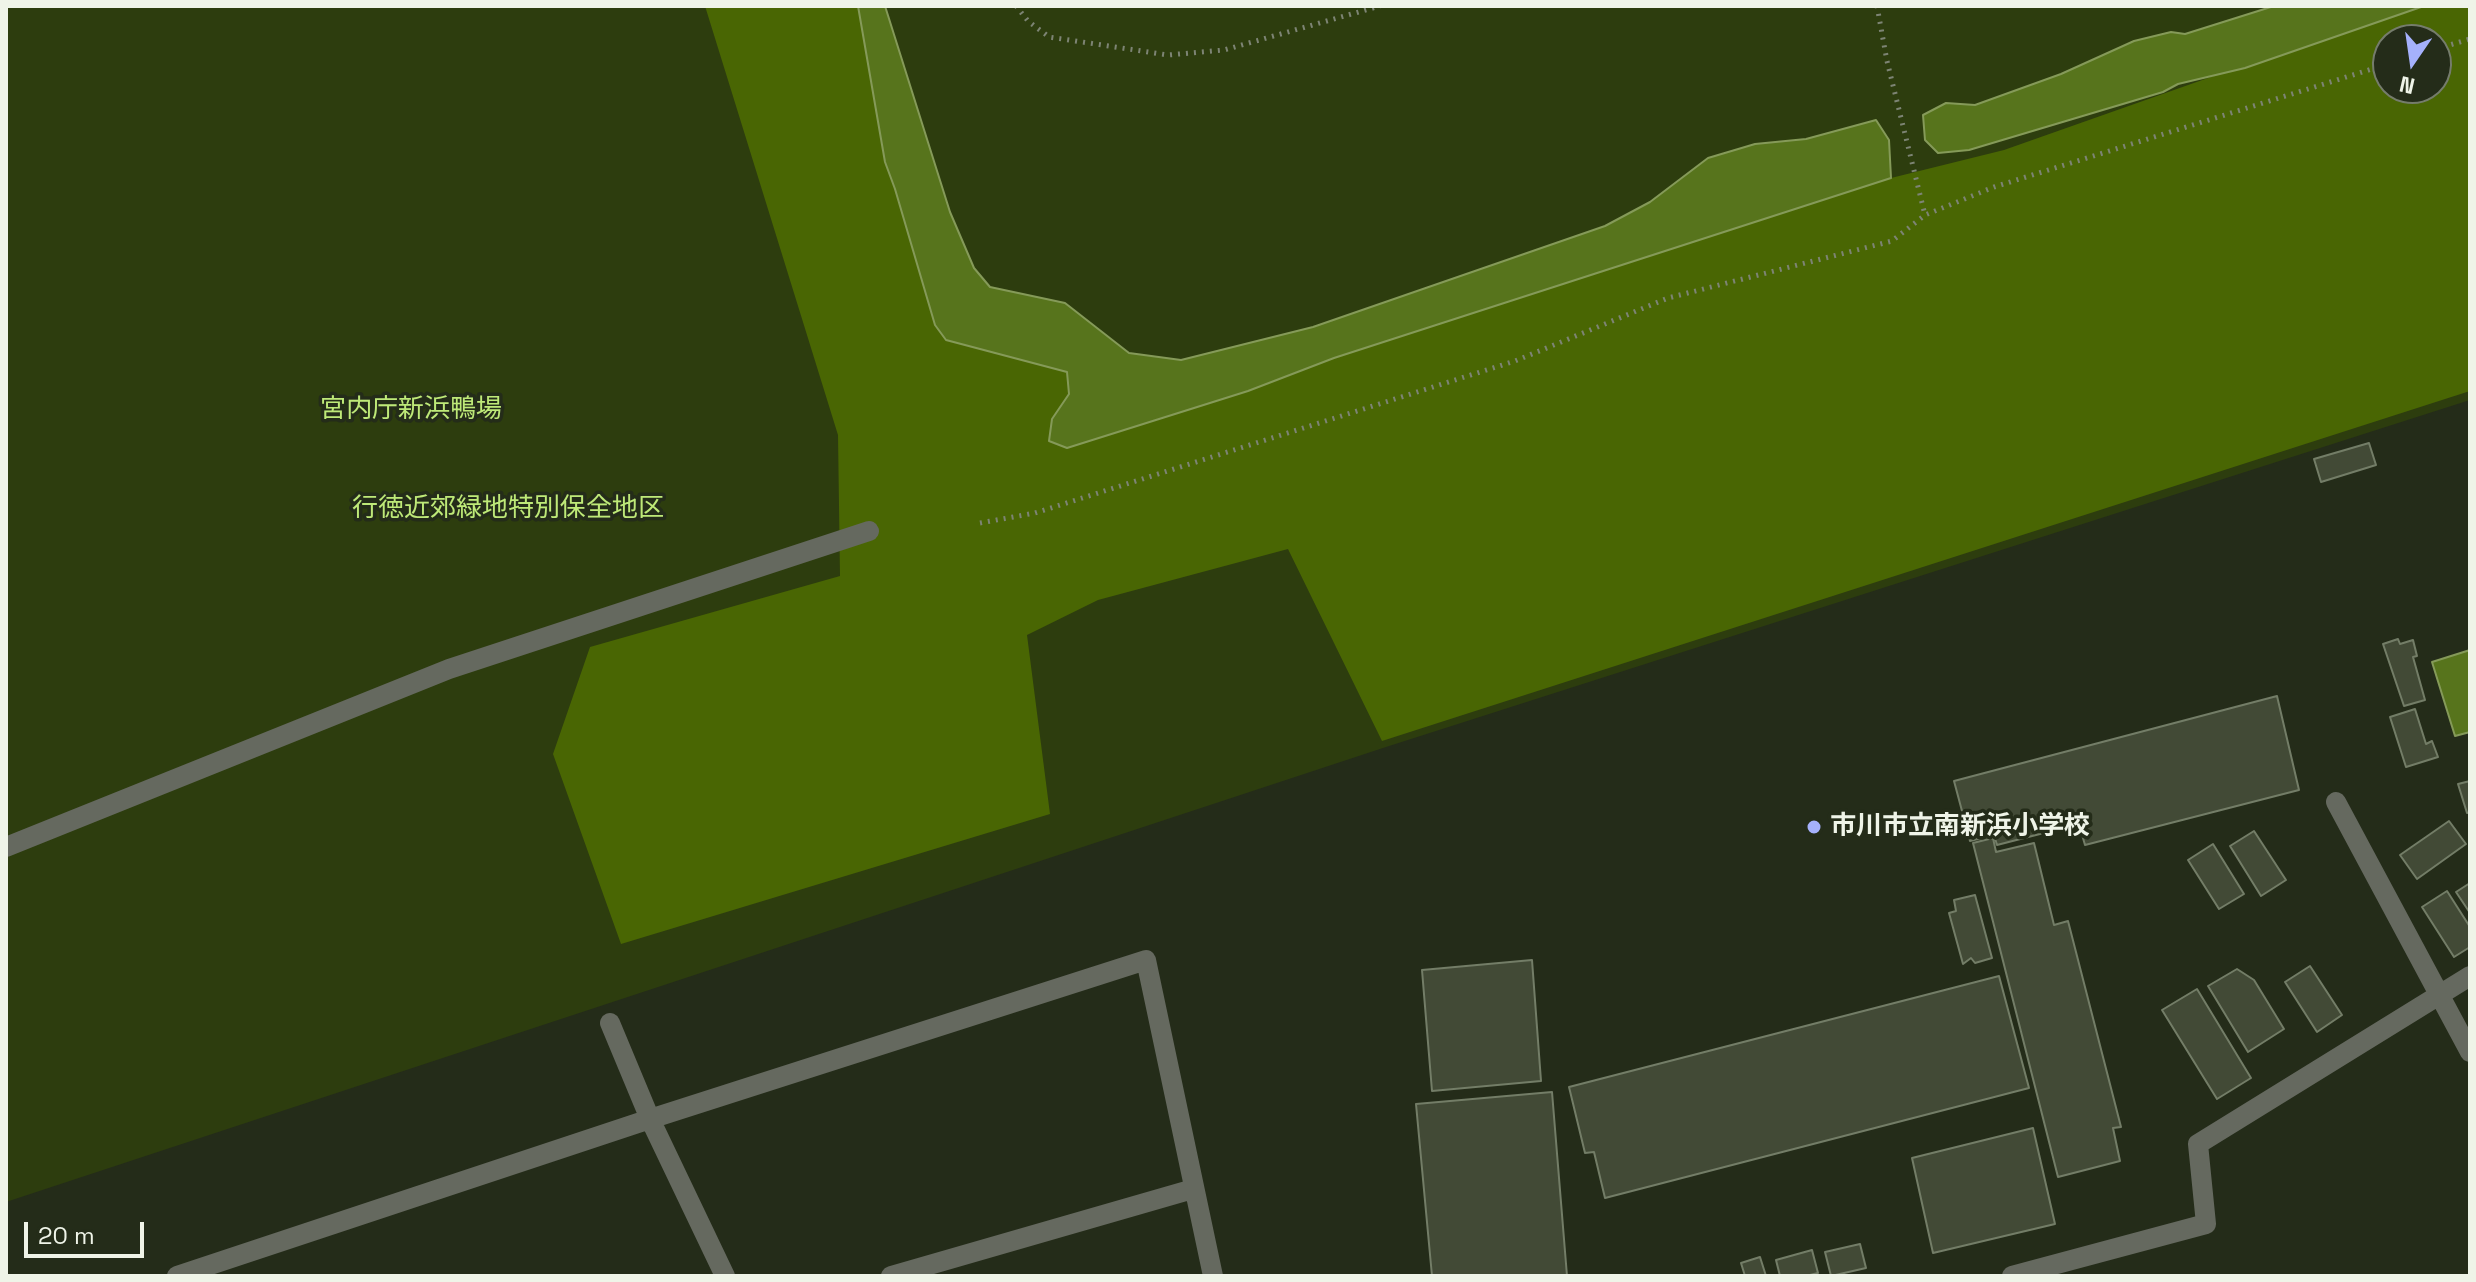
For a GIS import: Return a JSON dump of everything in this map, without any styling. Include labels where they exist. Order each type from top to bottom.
[{"type":"street","points":[[6,847],[449,669],[869,531]]},
{"type":"street","points":[[2336,802],[2470,1052]]},
{"type":"street","points":[[177,1276],[650,1119],[1146,960],[1213,1276]]},
{"type":"street","points":[[2012,1276],[2206,1224],[2198,1144],[2470,976]]},
{"type":"street","points":[[610,1023],[650,1119],[725,1276]]},
{"type":"street","points":[[891,1276],[1193,1189]]},
{"type":"path","points":[[1016,6],[1028,21],[1049,37],[1168,55],[1224,50],[1380,6]]},
{"type":"path","points":[[1879,7],[1887,61],[1925,215]]},
{"type":"path","points":[[980,523],[1035,513],[1515,361],[1668,298],[1892,241],[1925,215],[1994,187],[2372,69]]},
{"type":"green space","name":"行徳近郊緑地特別保全地区","points":[[6,6],[2470,6],[2470,400],[1386,747],[6,1202]]},
{"type":"shaded area","points":[[705,6],[858,6],[885,162],[895,189],[1038,364],[1068,372],[1069,394],[1052,419],[1248,391],[1334,358],[1891,178],[2004,150],[2412,6],[2470,6],[2470,391],[1382,741],[1288,549],[1098,600],[1027,635],[1050,814],[621,944],[553,754],[590,647],[840,576],[838,435]]},
{"type":"shaded area","points":[[858,6],[885,6],[950,212],[974,268],[990,287],[1065,303],[1129,353],[1181,360],[1313,327],[1605,226],[1650,202],[1708,158],[1755,144],[1806,139],[1876,120],[1889,140],[1891,178],[1067,448],[1049,441],[1052,419],[1069,394],[1067,372],[946,340],[935,325],[885,162]]},
{"type":"shaded area","points":[[2274,6],[2424,6],[2245,68],[2178,84],[2163,92],[1969,150],[1938,153],[1925,140],[1923,115],[1946,103],[1975,105],[2061,74],[2134,41],[2171,32],[2185,34]]},
{"type":"shaded area","points":[[2470,650],[2470,732],[2455,736],[2432,662]]},
{"type":"building","points":[[2369,443],[2376,465],[2321,482],[2314,459]]},
{"type":"building","points":[[2398,639],[2400,644],[2413,640],[2417,656],[2413,657],[2425,700],[2404,706],[2383,644]]},
{"type":"building","points":[[2277,696],[2299,790],[2085,845],[2079,824],[1997,845],[1994,835],[1970,841],[1954,781]]},
{"type":"building","points":[[2415,709],[2426,744],[2432,741],[2438,757],[2406,767],[2390,717]]},
{"type":"building","points":[[2470,781],[2470,812],[2467,813],[2458,784]]},
{"type":"building","points":[[2449,821],[2466,844],[2417,879],[2400,855]]},
{"type":"building","points":[[2254,831],[2286,880],[2261,896],[2230,846]]},
{"type":"building","points":[[1993,838],[1996,852],[2034,843],[2054,925],[2068,921],[2121,1127],[2113,1128],[2120,1161],[2058,1177],[1973,843]]},
{"type":"building","points":[[2213,844],[2244,894],[2219,909],[2188,860]]},
{"type":"building","points":[[2470,883],[2470,913],[2456,892]]},
{"type":"building","points":[[2447,891],[2470,927],[2470,947],[2454,957],[2422,907]]},
{"type":"building","points":[[1975,895],[1992,958],[1975,963],[1971,958],[1963,964],[1949,913],[1956,911],[1954,900]]},
{"type":"building","points":[[1532,960],[1541,1081],[1432,1091],[1422,970]]},
{"type":"building","points":[[2310,966],[2342,1015],[2317,1032],[2285,982]]},
{"type":"building","points":[[2237,969],[2254,980],[2284,1029],[2248,1052],[2208,986]]},
{"type":"building","points":[[1999,976],[2029,1088],[1605,1198],[1594,1152],[1585,1153],[1569,1087]]},
{"type":"building","points":[[2197,989],[2251,1078],[2217,1099],[2162,1010]]},
{"type":"building","points":[[1552,1092],[1567,1276],[1432,1276],[1416,1104]]},
{"type":"building","points":[[2033,1128],[2055,1224],[1933,1253],[1912,1158]]},
{"type":"building","points":[[1860,1244],[1866,1268],[1831,1276],[1825,1252]]},
{"type":"building","points":[[1812,1250],[1818,1273],[1780,1276],[1776,1260]]},
{"type":"building","points":[[1760,1257],[1766,1276],[1745,1276],[1741,1263]]},
{"type":"place","name":"市川市立南新浜小学校","points":[[1814,827]]},
{"type":"park label","name":"宮内庁新浜鴨場","points":[[411,410]]}]
